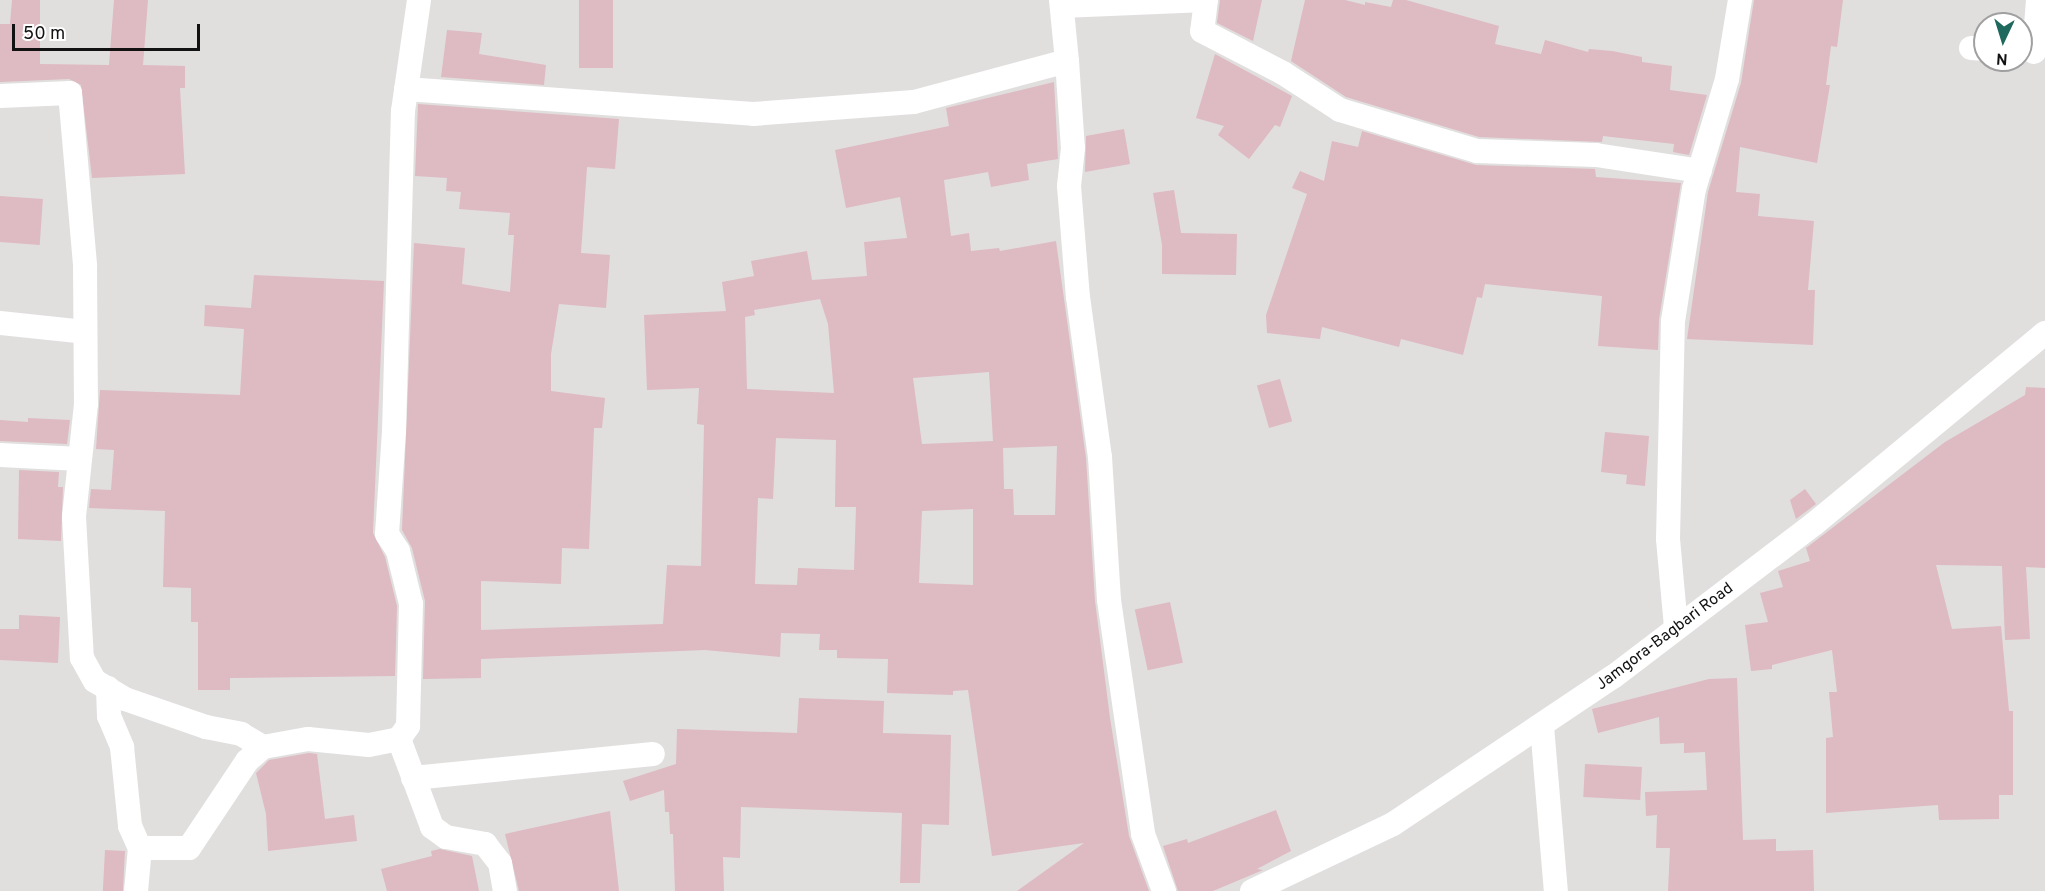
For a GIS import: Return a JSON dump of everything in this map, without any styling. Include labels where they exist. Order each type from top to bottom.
[{"type":"street","points":[[140,848],[189,849],[247,761],[263,747],[286,740],[369,745],[399,739],[408,726],[411,604],[398,551],[387,534],[406,89],[419,0]]},
{"type":"street","points":[[1164,891],[1143,834],[1109,600],[1100,457],[1078,297],[1069,186],[1073,148],[1062,3],[1206,0],[1202,32],[1283,73],[1340,110],[1477,151],[1596,155],[1700,171]]},
{"type":"street","points":[[1676,627],[1668,539],[1673,321],[1700,171],[1727,79],[1740,0]]},
{"type":"street","points":[[2033,52],[2038,0]]},
{"type":"street","points":[[406,89],[753,114],[914,102],[1067,61]]},
{"type":"street","points":[[0,96],[70,93],[85,266],[86,404],[74,517],[82,658],[95,681],[154,711],[241,734],[263,747]]},
{"type":"street","points":[[0,322],[85,332]]},
{"type":"street","name":"Jamgora-Bagbari Road","points":[[1251,891],[1393,824],[1542,726],[1814,524],[2045,333]]},
{"type":"street","points":[[0,454],[80,459]]},
{"type":"street","points":[[108,688],[109,716],[122,747],[130,826],[140,848],[136,891]]},
{"type":"street","points":[[1542,726],[1556,891]]},
{"type":"street","points":[[399,739],[432,827],[446,837],[485,844],[500,863],[503,891]]},
{"type":"street","points":[[413,778],[653,754]]},
{"type":"building","points":[[12,0],[40,0],[40,64],[109,65],[114,0],[148,0],[143,65],[185,66],[185,88],[180,88],[185,174],[92,178],[81,85],[69,79],[0,82],[0,24],[10,24]]},
{"type":"building","points":[[579,0],[613,0],[613,68],[579,68]]},
{"type":"building","points":[[1220,0],[1262,0],[1253,41],[1217,23]]},
{"type":"building","points":[[1305,0],[1345,0],[1365,5],[1365,2],[1391,7],[1393,0],[1406,0],[1499,26],[1495,44],[1541,54],[1545,40],[1588,52],[1589,49],[1612,51],[1642,57],[1642,62],[1672,66],[1670,90],[1707,95],[1689,155],[1673,152],[1674,144],[1603,136],[1602,142],[1479,137],[1346,97],[1291,61]]},
{"type":"building","points":[[1754,0],[1843,0],[1837,47],[1831,46],[1826,85],[1830,85],[1817,163],[1740,147],[1736,192],[1760,194],[1758,216],[1814,221],[1808,290],[1815,290],[1813,345],[1687,339],[1708,192],[1741,83]]},
{"type":"building","points":[[447,30],[482,33],[479,54],[546,65],[544,85],[441,77]]},
{"type":"building","points":[[1215,54],[1292,96],[1280,127],[1275,125],[1249,159],[1218,135],[1224,126],[1196,118]]},
{"type":"building","points":[[1054,82],[1058,159],[1027,164],[1029,180],[991,187],[988,172],[944,180],[945,189],[951,236],[969,233],[971,251],[999,248],[1000,251],[1056,241],[1086,458],[1095,601],[1110,718],[1129,836],[1149,891],[1017,891],[1084,843],[992,856],[968,690],[953,691],[953,695],[887,693],[888,659],[837,658],[837,650],[819,650],[820,634],[781,633],[780,657],[705,650],[481,659],[481,678],[423,679],[425,601],[412,548],[402,530],[414,243],[465,248],[462,284],[510,292],[514,235],[508,235],[510,213],[459,209],[461,192],[446,191],[447,178],[415,176],[418,104],[619,119],[615,169],[587,167],[581,253],[610,255],[606,308],[559,304],[551,354],[551,391],[605,398],[602,428],[594,428],[589,549],[562,548],[561,584],[481,581],[481,630],[663,624],[667,565],[701,566],[704,425],[697,424],[699,388],[647,390],[644,315],[726,311],[722,282],[754,276],[751,261],[807,251],[812,280],[867,276],[864,242],[907,238],[900,197],[846,208],[835,150],[949,126],[946,108]],"holes":[[[820,299],[828,324],[834,393],[747,389],[745,317],[755,315],[754,310]],[[989,372],[993,441],[922,444],[913,378]],[[776,438],[836,440],[835,507],[856,507],[854,570],[798,568],[797,585],[755,584],[758,498],[773,499]],[[1057,446],[1055,515],[1014,515],[1013,489],[1004,489],[1003,448]],[[973,509],[973,585],[919,583],[922,511]]]},
{"type":"building","points":[[1124,129],[1130,164],[1085,172],[1086,136]]},
{"type":"building","points":[[1362,131],[1476,165],[1595,169],[1596,177],[1681,183],[1659,319],[1658,350],[1598,346],[1602,296],[1485,284],[1482,298],[1477,297],[1463,355],[1401,339],[1399,347],[1322,327],[1320,339],[1267,333],[1266,315],[1307,194],[1292,188],[1300,171],[1324,181],[1332,141],[1358,147]]},
{"type":"building","points":[[1174,190],[1181,233],[1237,234],[1236,275],[1162,274],[1162,245],[1153,193]]},
{"type":"building","points":[[0,196],[43,199],[40,245],[0,242]]},
{"type":"building","points":[[254,275],[384,281],[373,533],[385,557],[397,606],[395,676],[230,678],[230,690],[198,690],[198,622],[191,622],[191,588],[163,587],[165,511],[89,508],[91,489],[111,490],[114,450],[96,449],[100,390],[240,395],[244,329],[204,326],[205,305],[251,308]]},
{"type":"building","points":[[1280,379],[1292,421],[1269,428],[1257,386]]},
{"type":"building","points":[[2026,387],[2045,388],[2045,568],[2026,567],[2030,639],[2005,640],[2002,566],[1936,565],[1952,629],[2001,626],[2009,711],[2013,711],[2013,795],[1999,795],[1999,819],[1939,820],[1938,805],[1826,813],[1826,738],[1833,737],[1829,692],[1837,692],[1832,650],[1772,665],[1772,669],[1751,671],[1745,625],[1768,622],[1760,593],[1783,587],[1778,571],[1810,561],[1806,548],[1945,442],[2025,395]]},
{"type":"building","points":[[28,418],[70,420],[67,444],[0,441],[0,420],[28,422]]},
{"type":"building","points":[[1605,432],[1649,436],[1645,486],[1626,484],[1627,475],[1601,472]]},
{"type":"building","points":[[19,470],[59,472],[58,487],[63,487],[61,541],[18,539]]},
{"type":"building","points":[[1805,489],[1816,504],[1796,519],[1790,500]]},
{"type":"building","points":[[1170,602],[1183,663],[1148,670],[1135,609]]},
{"type":"building","points":[[19,615],[60,617],[58,663],[0,660],[0,629],[19,629]]},
{"type":"building","points":[[1737,678],[1743,840],[1776,839],[1776,851],[1813,850],[1814,891],[1668,891],[1670,848],[1656,848],[1657,815],[1646,816],[1645,792],[1707,790],[1705,752],[1684,753],[1684,743],[1660,744],[1659,717],[1598,733],[1592,709],[1709,679]]},
{"type":"building","points":[[799,698],[884,701],[883,733],[951,735],[949,825],[922,824],[920,883],[900,883],[902,813],[741,807],[740,858],[723,857],[724,891],[675,891],[673,834],[670,834],[669,812],[665,812],[664,790],[630,801],[623,781],[676,764],[677,729],[797,733]]},
{"type":"building","points":[[309,753],[317,754],[325,819],[354,815],[357,841],[268,851],[266,814],[256,773],[269,760]]},
{"type":"building","points":[[1585,764],[1642,767],[1640,800],[1583,797]]},
{"type":"building","points":[[1276,810],[1291,851],[1257,869],[1263,870],[1213,891],[1178,891],[1163,846],[1187,839],[1188,843]]},
{"type":"building","points":[[610,811],[619,891],[519,891],[505,834]]},
{"type":"building","points":[[440,849],[472,856],[479,891],[387,891],[381,869],[432,856],[431,851]]},
{"type":"building","points":[[105,850],[125,851],[123,891],[103,891]]}]
